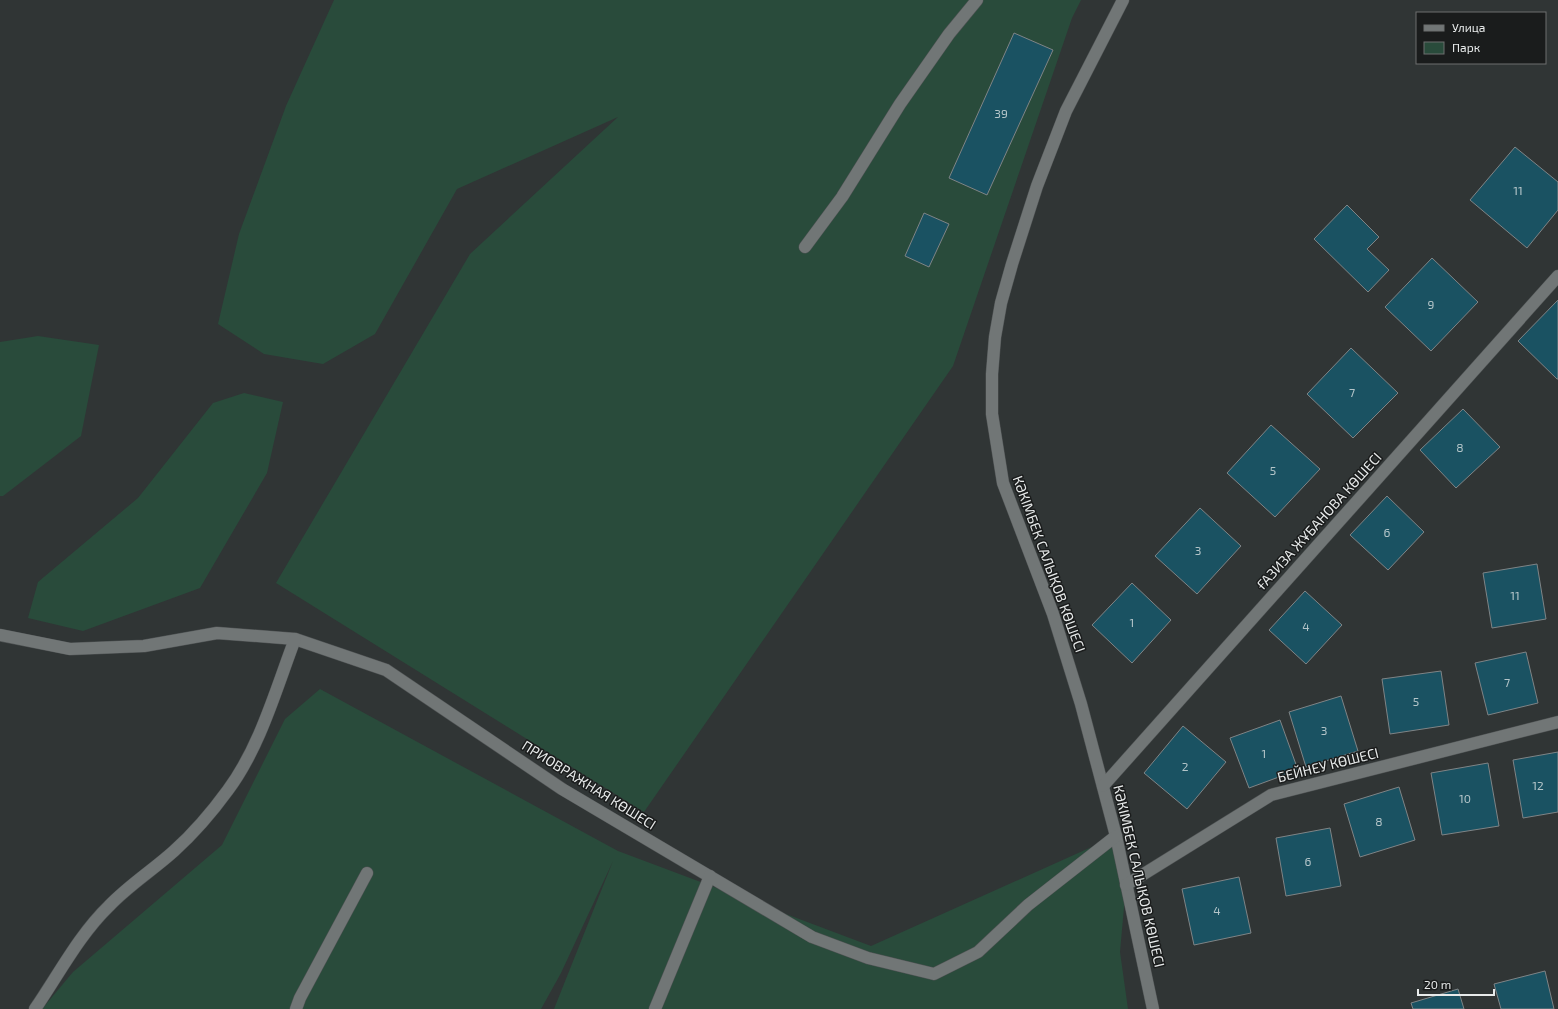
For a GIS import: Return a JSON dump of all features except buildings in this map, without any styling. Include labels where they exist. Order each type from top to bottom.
[{"type":"street","points":[[805,248],[842,197],[900,104],[949,34],[978,0]]},
{"type":"street","name":"КӘКІМБЕК САЛЫҚОВ КӨШЕСІ","points":[[1123,0],[1066,111],[1037,186],[1001,303],[995,337],[992,374],[992,414],[1003,483],[1054,614],[1081,704],[1116,836],[1153,1009]]},
{"type":"street","name":"ҒАЗИЗА ЖҰБАНОВА КӨШЕСІ","points":[[1103,786],[1558,276]]},
{"type":"street","name":"ПРИОВРАЖНАЯ КӨШЕСІ","points":[[0,635],[70,649],[144,646],[217,633],[295,639],[386,670],[562,789],[812,937],[868,958],[934,974],[978,952],[1028,905],[1116,836]]},
{"type":"street","points":[[35,1009],[76,947],[107,907],[125,890],[174,851],[200,824],[228,790],[245,764],[257,739],[295,639]]},
{"type":"street","name":"БЕЙНЕУ КӨШЕСІ","points":[[1126,885],[1271,795],[1558,722]]},
{"type":"street","points":[[296,1009],[300,998],[366,873]]},
{"type":"street","points":[[655,1009],[710,876]]},
{"type":"green space","points":[[334,0],[1081,0],[1072,18],[953,366],[644,812],[276,583],[470,254],[618,117],[457,189],[375,334],[323,364],[264,354],[218,324],[239,234],[286,106]]},
{"type":"green space","points":[[38,336],[99,345],[81,436],[3,496],[0,496],[0,342]]},
{"type":"green space","points":[[244,393],[283,402],[267,473],[200,588],[83,631],[28,618],[38,582],[138,498],[213,403]]},
{"type":"green space","points":[[320,689],[618,851],[871,946],[1116,836],[1126,885],[1120,952],[1128,1009],[554,1009],[613,861],[561,973],[541,1009],[42,1009],[73,972],[222,845],[285,719]]}]
